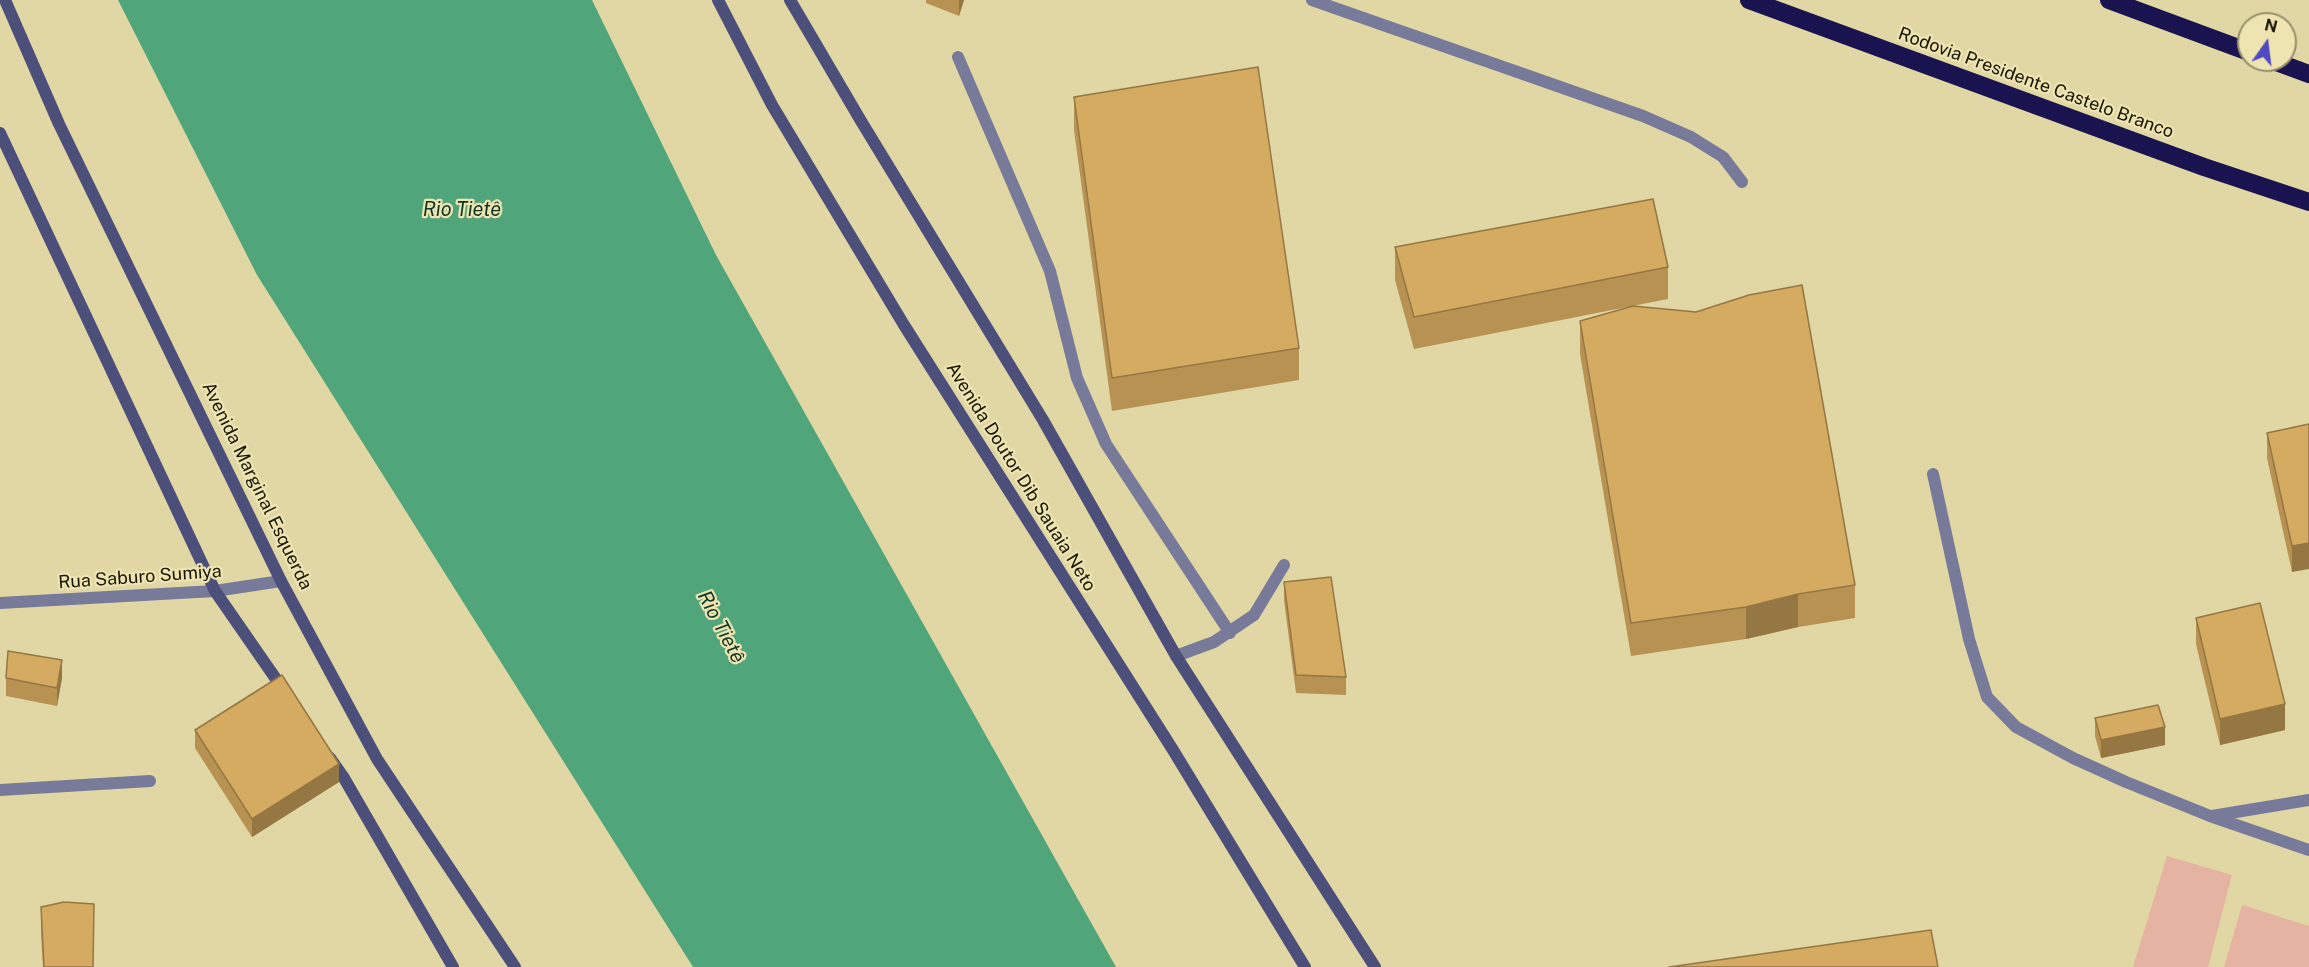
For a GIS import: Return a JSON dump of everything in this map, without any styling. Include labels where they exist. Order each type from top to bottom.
[{"type":"highway","name":"Rodovia Presidente Castelo Branco","points":[[1749,0],[2204,167],[2309,202]]},
{"type":"highway","points":[[2109,0],[2237,48]]},
{"type":"main road","name":"Avenida Marginal Esquerda","points":[[5,0],[60,124],[281,581],[377,759],[515,967]]},
{"type":"main road","name":"Avenida Doutor Dib Sauaia Neto","points":[[718,0],[772,105],[886,295],[1173,750],[1305,967]]},
{"type":"main road","points":[[790,0],[1043,420],[1176,656],[1375,967]]},
{"type":"main road","points":[[0,133],[215,591],[290,699]]},
{"type":"main road","points":[[323,748],[344,778],[453,967]]},
{"type":"street","points":[[1312,0],[1642,117],[1691,137],[1723,157],[1742,182]]},
{"type":"street","points":[[958,57],[1050,271],[1077,378],[1106,444],[1230,633]]},
{"type":"street","points":[[1933,474],[1968,639],[1987,697],[2016,727],[2126,782],[2210,816],[2309,850]]},
{"type":"street","points":[[1176,656],[1215,642],[1254,615],[1284,565]]},
{"type":"street","name":"Rua Saburo Sumiya","points":[[0,603],[215,591],[281,581]]},
{"type":"street","points":[[0,790],[150,781]]},
{"type":"street","points":[[2210,816],[2309,800]]},
{"type":"shaded area","points":[[2167,856],[2232,875],[2208,967],[2133,967]]},
{"type":"shaded area","points":[[2242,905],[2309,926],[2309,967],[2224,967]]},
{"type":"water","name":"Rio Tietê","points":[[118,0],[592,0],[716,255],[1116,967],[693,967],[257,275]]},
{"type":"building","points":[[1258,67],[1299,348],[1112,378],[1074,97]]},
{"type":"building","points":[[1653,199],[1668,267],[1414,317],[1395,247]]},
{"type":"building","points":[[1802,285],[1855,585],[1798,594],[1746,607],[1631,623],[1580,321],[1633,306],[1696,312],[1749,295]]},
{"type":"building","points":[[2309,424],[2309,543],[2292,546],[2267,433]]},
{"type":"building","points":[[1331,577],[1346,677],[1296,675],[1284,582]]},
{"type":"building","points":[[2260,603],[2285,704],[2220,719],[2196,618]]},
{"type":"building","points":[[8,651],[62,660],[57,688],[6,678]]},
{"type":"building","points":[[282,675],[339,764],[252,819],[195,730]]},
{"type":"building","points":[[2158,705],[2165,727],[2101,740],[2095,718]]},
{"type":"building","points":[[64,902],[94,904],[93,967],[44,967],[41,907]]},
{"type":"building","points":[[1931,930],[1938,967],[1669,967]]}]
